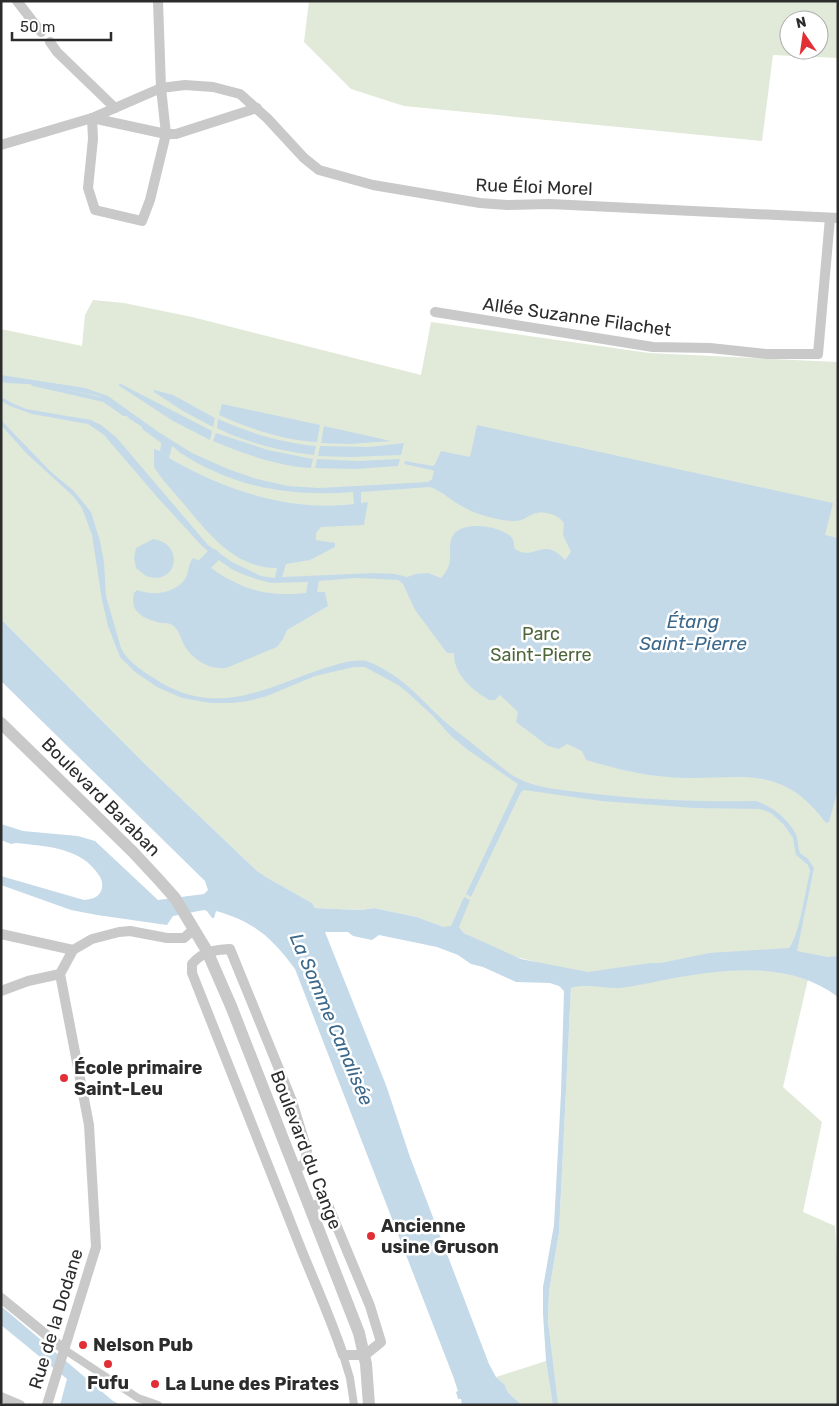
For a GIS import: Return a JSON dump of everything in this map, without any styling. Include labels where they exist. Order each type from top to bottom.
[{"type":"street","points":[[17,1],[57,52],[115,108]]},
{"type":"street","points":[[92,118],[93,139],[88,188],[95,210],[142,221],[150,200],[166,134],[161,88],[158,1]]},
{"type":"street","name":"Rue Éloi Morel","points":[[1,145],[92,118],[161,88],[185,85],[213,87],[240,94],[257,108],[304,158],[319,170],[373,185],[480,203],[507,205],[550,204],[834,218]]},
{"type":"street","name":"Rue Éloi Morel","points":[[92,118],[166,134],[176,134],[257,108]]},
{"type":"street","name":"Allée Suzanne Filachet","points":[[435,312],[653,347],[710,348],[766,354],[818,354],[834,218]]},
{"type":"street","name":"Boulevard Baraban","points":[[1,723],[133,852],[175,898],[186,916]]},
{"type":"street","name":"Boulevard du Cange","points":[[186,916],[207,951],[229,1000],[359,1333],[365,1355],[369,1405]]},
{"type":"street","points":[[1,991],[28,981],[60,974],[73,950],[92,939],[130,931],[167,938],[184,938],[194,929]]},
{"type":"street","points":[[1,934],[73,950]]},
{"type":"street","points":[[295,1170],[305,1163],[307,1150],[292,1101],[230,949],[207,951],[192,964],[192,973],[332,1324],[350,1378],[354,1405]]},
{"type":"street","name":"Rue de la Dodane","points":[[47,1405],[96,1247],[89,1125],[60,974]]},
{"type":"street","points":[[310,1208],[318,1204],[328,1204],[370,1306],[381,1342],[365,1355],[343,1355]]},
{"type":"street","points":[[1,1298],[65,1350],[138,1398],[158,1405]]},
{"type":"street","points":[[1,1397],[20,1405]]},
{"type":"green space","points":[[309,1],[838,1],[838,58],[829,58],[829,10],[779,10],[779,55],[773,55],[762,141],[404,106],[351,89],[304,42]]},
{"type":"green space","name":"Parc Saint-Pierre","points":[[93,300],[124,303],[192,317],[421,375],[431,322],[649,353],[838,362],[838,972],[812,962],[783,1087],[822,1122],[803,1212],[835,1226],[838,1273],[838,1405],[523,1405],[512,1396],[505,1385],[496,1377],[552,1359],[548,1320],[549,1292],[559,1233],[571,986],[536,962],[512,956],[464,933],[459,927],[444,927],[417,917],[374,908],[361,910],[315,908],[312,903],[266,877],[256,870],[145,764],[1,619],[1,329],[82,346],[85,315]]},
{"type":"water","name":"Étang Saint-Pierre","points":[[1,375],[85,388],[108,396],[192,453],[257,479],[288,486],[319,488],[428,482],[432,479],[434,471],[404,464],[405,461],[433,466],[441,451],[470,457],[477,425],[833,503],[825,535],[838,538],[838,789],[829,822],[826,823],[808,803],[791,789],[773,781],[735,777],[692,778],[647,775],[586,760],[582,751],[567,744],[559,749],[548,746],[516,722],[518,712],[500,695],[495,700],[489,700],[465,681],[457,668],[454,653],[447,653],[415,610],[403,584],[398,580],[356,578],[319,581],[317,592],[325,592],[328,606],[287,630],[277,647],[226,668],[207,665],[196,659],[187,650],[174,627],[170,624],[144,617],[136,610],[133,600],[134,593],[137,590],[156,593],[175,588],[185,579],[193,558],[234,582],[253,590],[283,594],[306,593],[308,582],[270,583],[233,570],[201,545],[104,435],[88,424],[32,414],[10,406],[1,401],[1,397],[26,409],[91,420],[101,425],[116,437],[208,545],[232,562],[261,576],[275,578],[277,568],[248,562],[223,547],[212,537],[154,467],[154,449],[160,451],[162,440],[130,419],[109,401],[99,396],[43,385],[1,382]],"holes":[[[172,446],[201,465],[242,482],[260,487],[297,492],[353,492],[354,504],[330,506],[305,505],[258,496],[235,489],[212,480],[169,458]],[[430,487],[466,508],[494,518],[515,521],[537,513],[554,515],[564,523],[563,535],[571,552],[565,560],[551,550],[522,552],[515,549],[513,539],[501,530],[474,526],[466,527],[454,534],[450,544],[449,566],[441,578],[428,573],[407,577],[375,573],[282,577],[286,564],[310,560],[335,547],[335,543],[316,540],[316,533],[321,527],[364,525],[368,502],[361,503],[361,492]]]},
{"type":"water","points":[[121,384],[212,431],[210,440],[173,421],[118,385]]},
{"type":"water","points":[[154,390],[173,395],[215,418],[213,427],[183,411],[154,392]]},
{"type":"water","points":[[222,404],[320,425],[317,442],[279,436],[231,420],[219,415]]},
{"type":"water","points":[[218,419],[266,437],[316,446],[314,455],[277,449],[240,438],[217,428]]},
{"type":"water","name":"La Somme Canalisée","points":[[1,420],[50,471],[74,491],[91,512],[104,562],[106,596],[121,648],[133,663],[160,682],[182,692],[202,697],[242,696],[322,669],[355,661],[366,661],[386,670],[402,681],[453,728],[507,771],[525,782],[551,788],[650,799],[756,801],[768,806],[780,815],[794,831],[800,853],[808,859],[814,868],[797,951],[828,957],[838,956],[838,997],[819,985],[799,977],[778,972],[756,970],[712,972],[620,988],[582,986],[571,988],[559,1233],[549,1292],[548,1321],[558,1405],[553,1405],[546,1360],[543,1287],[554,1225],[564,991],[559,986],[550,983],[516,982],[483,967],[471,964],[458,955],[437,947],[379,935],[372,940],[353,936],[348,932],[325,932],[386,1085],[410,1157],[489,1364],[496,1377],[505,1385],[510,1394],[523,1405],[462,1405],[461,1399],[458,1399],[456,1392],[458,1391],[453,1376],[295,969],[278,948],[262,932],[242,920],[216,911],[214,918],[204,910],[173,916],[167,925],[71,910],[1,885],[1,876],[84,900],[98,895],[101,891],[102,880],[88,862],[69,852],[37,845],[11,844],[1,840],[1,824],[23,831],[78,836],[95,841],[158,900],[204,894],[208,890],[205,881],[1,681],[1,619],[145,764],[256,870],[312,903],[315,908],[361,910],[374,908],[417,917],[444,927],[451,926],[464,897],[470,900],[459,927],[464,933],[521,959],[588,972],[661,963],[709,953],[789,948],[799,923],[810,871],[808,865],[796,855],[793,838],[784,825],[771,813],[760,809],[694,808],[601,801],[524,790],[521,792],[471,897],[466,894],[518,784],[451,736],[433,716],[398,685],[365,667],[354,667],[315,676],[267,696],[232,703],[210,703],[182,698],[157,687],[135,672],[120,657],[108,626],[92,535],[82,508],[73,496],[27,454],[1,425]]},
{"type":"water","points":[[324,426],[391,441],[349,444],[321,443]]},
{"type":"water","points":[[216,433],[268,450],[313,459],[311,468],[261,459],[213,441]]},
{"type":"water","points":[[404,443],[401,455],[318,456],[320,446],[369,447]]},
{"type":"water","points":[[317,459],[357,461],[400,459],[398,466],[355,469],[315,468]]},
{"type":"water","points":[[153,539],[163,542],[170,548],[173,555],[172,569],[167,575],[159,578],[149,577],[142,573],[136,568],[134,558],[136,548]]},
{"type":"water","points":[[1,1306],[113,1401],[121,1405],[60,1405],[67,1379],[1,1325]]},
{"type":"waterway","points":[[33,384],[104,400],[124,414]]},
{"type":"waterway","points":[[144,428],[163,442]]},
{"type":"waterway","points":[[205,564],[213,556]]},
{"type":"place","name":"École primaire Saint-Leu","points":[[64,1078]]},
{"type":"place","name":"Ancienne usine Gruson","points":[[371,1236]]},
{"type":"place","name":"Nelson Pub","points":[[83,1345]]},
{"type":"place","name":"Fufu","points":[[108,1364]]},
{"type":"place","name":"La Lune des Pirates","points":[[155,1384]]}]
